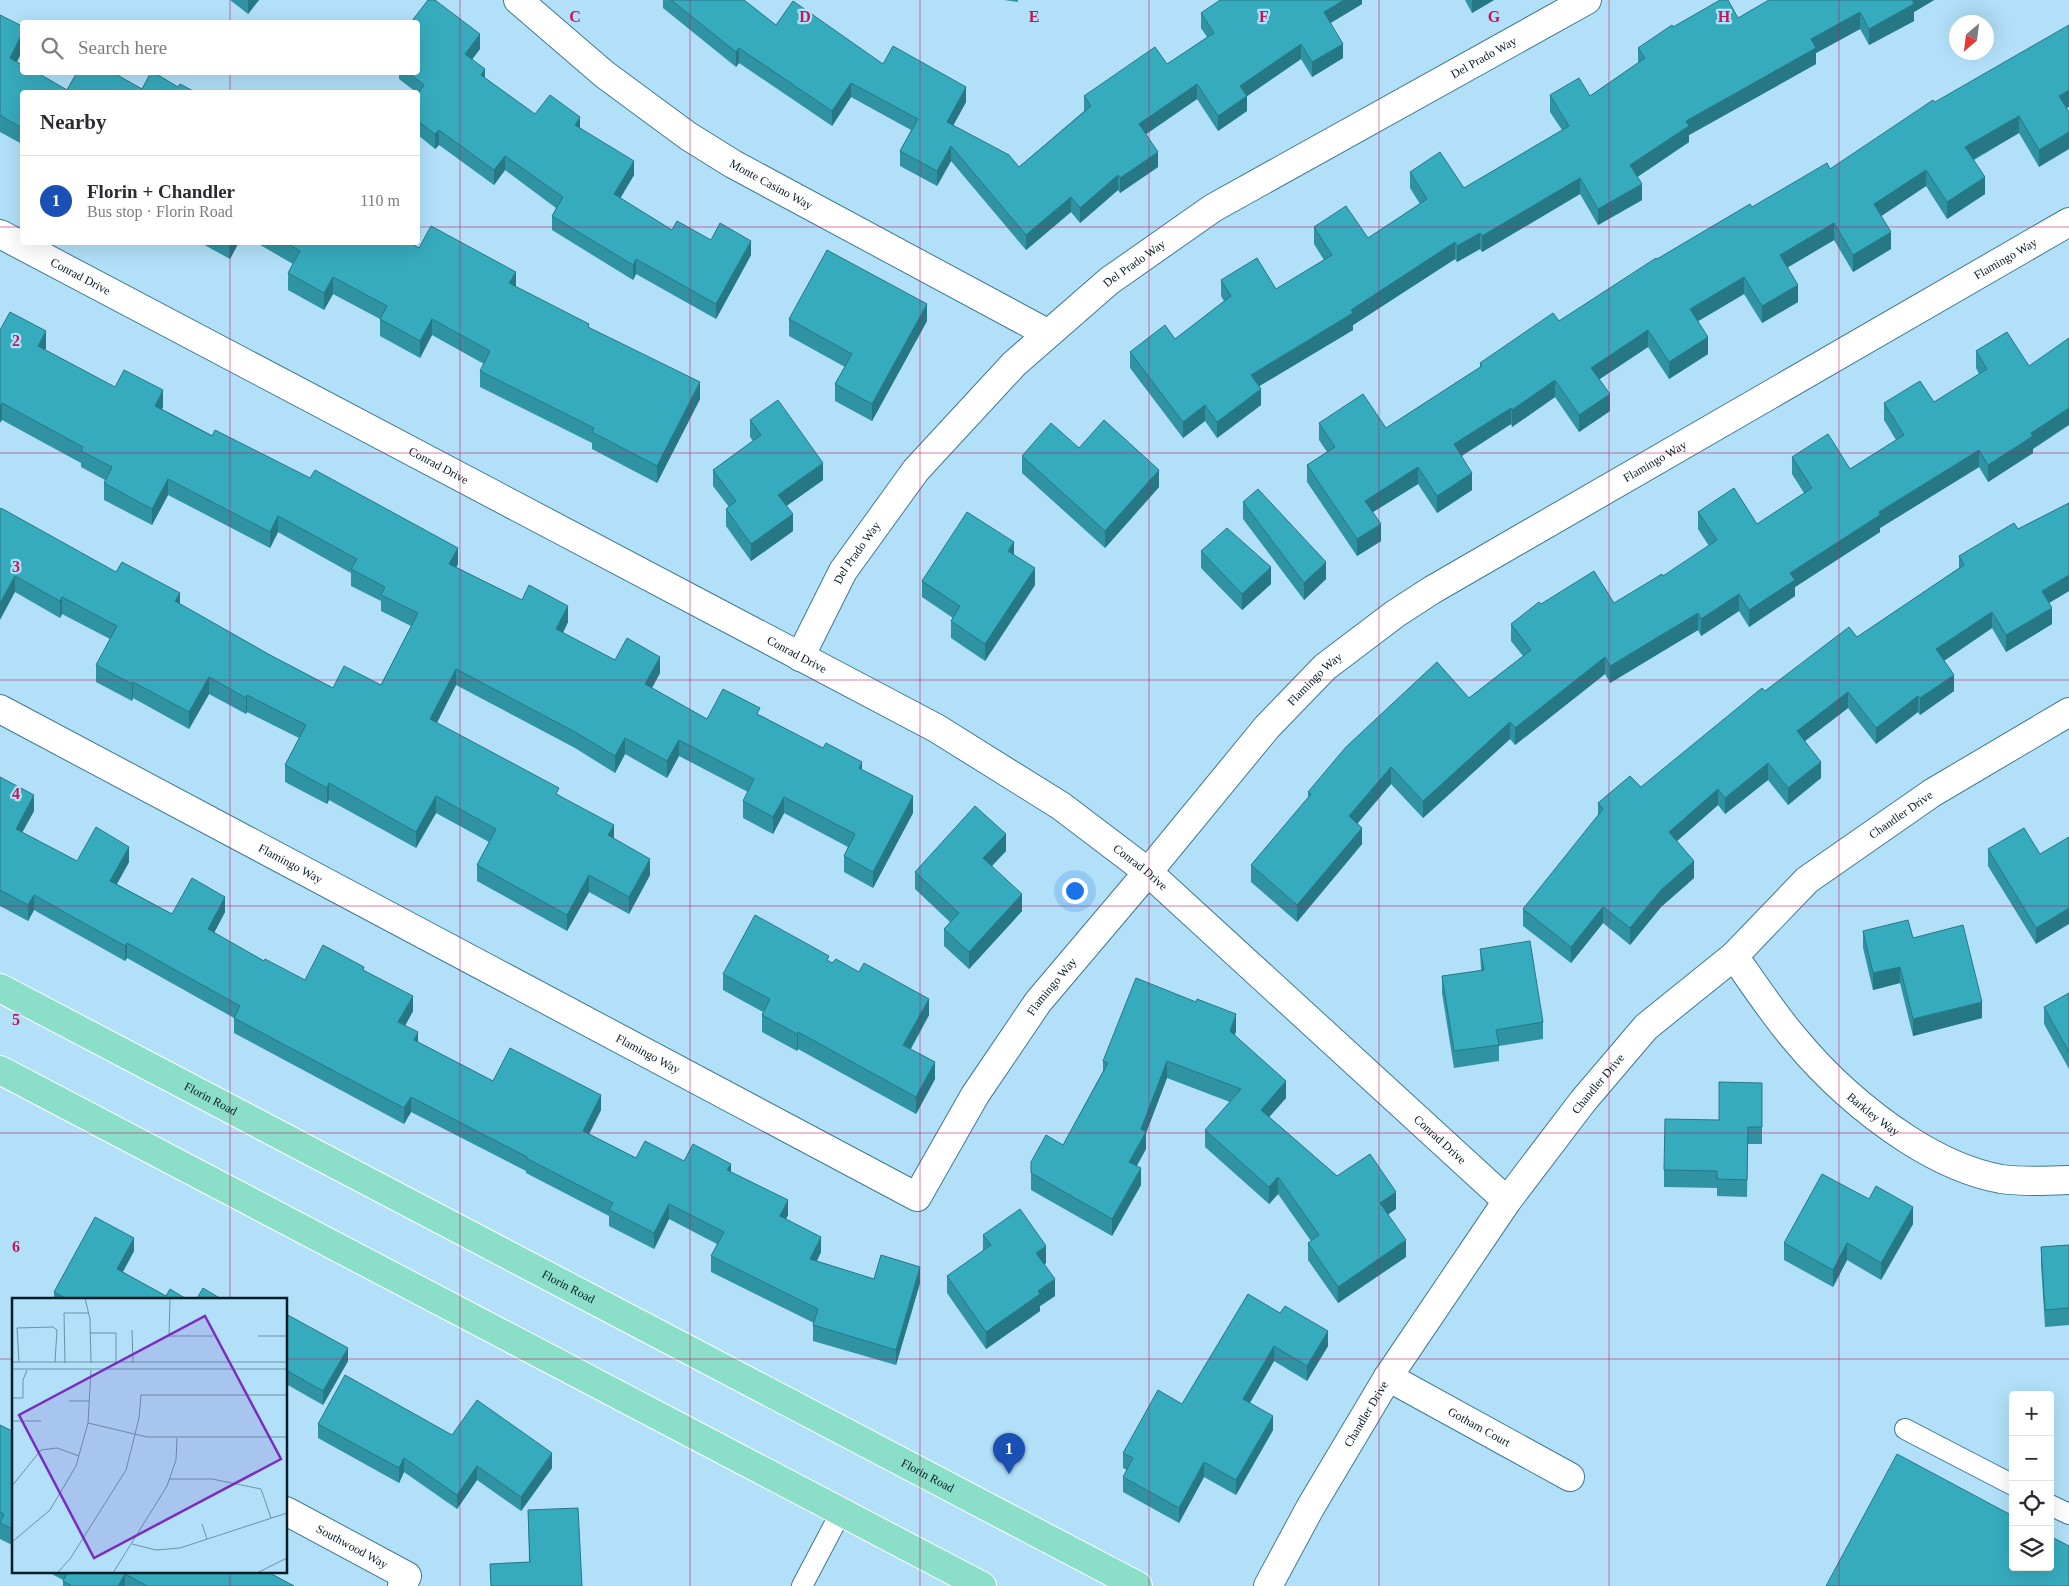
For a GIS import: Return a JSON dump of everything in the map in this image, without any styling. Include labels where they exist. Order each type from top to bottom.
[{"type":"main road","name":"Florin Road","points":[[0,988],[1138,1586]]},
{"type":"main road","points":[[0,1070],[982,1586]]},
{"type":"street","name":"Monte Casino Way","points":[[518,0],[604,74],[688,136],[733,164],[1047,333]]},
{"type":"street","name":"Del Prado Way","points":[[800,657],[843,571],[916,470],[1014,364],[1047,333],[1109,281],[1213,208],[1587,0]]},
{"type":"street","name":"Flamingo Way","points":[[0,709],[917,1197],[975,1095],[1038,1002],[1267,727],[1325,667],[1395,614],[1432,590],[2069,222]]},
{"type":"street","name":"Conrad Drive","points":[[0,234],[20,245]]},
{"type":"street","name":"Conrad Drive","points":[[21,245],[953,739],[1061,806],[1148,872],[1506,1201]]},
{"type":"street","name":"Chandler Drive","points":[[1268,1586],[1310,1508],[1388,1377],[1506,1201],[1582,1100],[1646,1027],[1734,956],[1807,880],[1932,793],[2069,712]]},
{"type":"street","name":"Barkley Way","points":[[1734,956],[1793,1037],[1816,1063],[1853,1099],[1886,1125],[1924,1150],[1961,1167],[2000,1178],[2039,1182],[2069,1180]]},
{"type":"street","name":"Gotham Court","points":[[1388,1377],[1570,1477]]},
{"type":"street","name":"Southwood Way","points":[[288,1512],[407,1576],[402,1586]]},
{"type":"lane","points":[[1905,1429],[2009,1483]]},
{"type":"lane","points":[[2054,1506],[2069,1514]]},
{"type":"lane","points":[[802,1586],[841,1512]]},
{"type":"building","points":[[428,0],[435,0],[480,34],[465,54],[485,69],[481,75],[535,114],[550,95],[580,117],[575,125],[634,161],[614,194],[672,230],[677,221],[711,240],[720,223],[751,241],[716,304],[636,259],[633,265],[552,216],[563,197],[505,156],[494,170],[439,130],[435,134],[420,123],[420,91],[424,85],[412,75],[420,75],[420,20],[413,20]]},
{"type":"building","points":[[671,0],[744,0],[776,25],[793,1],[883,64],[893,46],[966,87],[947,122],[1009,155],[1019,167],[1091,106],[1084,96],[1155,47],[1167,64],[1214,33],[1201,13],[1220,0],[1344,0],[1324,12],[1343,44],[1312,62],[1301,44],[1240,86],[1247,96],[1218,116],[1197,84],[1139,124],[1158,152],[1120,178],[1118,175],[1080,208],[1071,197],[1026,235],[951,146],[937,171],[900,151],[918,119],[851,83],[832,111],[739,48],[736,52]]},
{"type":"building","points":[[1720,0],[1728,0],[1738,18],[1769,0],[1912,0],[1914,4],[1869,29],[1860,12],[1811,39],[1816,48],[1686,121],[1689,126],[1630,165],[1642,184],[1598,209],[1580,178],[1482,236],[1480,233],[1457,246],[1455,242],[1351,310],[1353,313],[1251,375],[1261,389],[1217,422],[1205,405],[1183,422],[1130,352],[1165,325],[1175,339],[1231,296],[1221,280],[1257,258],[1276,289],[1332,255],[1314,227],[1346,206],[1368,238],[1427,199],[1410,172],[1440,152],[1464,188],[1569,126],[1550,95],[1579,78],[1590,96],[1645,58],[1638,48],[1672,25],[1673,27]]},
{"type":"building","points":[[0,15],[20,25],[20,38],[10,58],[20,64],[20,75],[41,75],[67,90],[20,90],[20,127],[0,115]]},
{"type":"building","points":[[2069,25],[2069,90],[2059,96],[2069,112],[2069,132],[2039,150],[2019,116],[1965,147],[1985,177],[1947,202],[1926,170],[1874,204],[1891,232],[1853,255],[1834,223],[1780,255],[1798,285],[1762,306],[1744,277],[1690,309],[1708,337],[1669,362],[1648,330],[1591,368],[1610,394],[1579,415],[1555,380],[1512,410],[1511,408],[1454,444],[1472,473],[1437,496],[1418,467],[1365,501],[1381,524],[1357,539],[1307,465],[1335,447],[1319,423],[1363,394],[1386,428],[1482,366],[1480,363],[1553,313],[1559,321],[1656,258],[1750,204],[1752,207],[1827,163],[1830,169],[1933,100],[1935,102]]},
{"type":"building","points":[[75,75],[117,75],[142,89],[149,75],[158,75],[178,87],[180,84],[191,90],[67,90]]},
{"type":"building","points":[[431,226],[516,272],[509,283],[589,324],[588,327],[700,382],[657,466],[592,432],[594,428],[480,371],[490,351],[432,319],[420,341],[380,319],[387,306],[333,277],[324,293],[288,273],[300,251],[290,245],[414,245],[419,248]]},
{"type":"building","points":[[827,250],[927,304],[872,404],[835,384],[852,354],[789,319]]},
{"type":"building","points":[[10,312],[46,331],[38,346],[115,387],[124,370],[163,390],[155,406],[212,436],[215,430],[310,478],[315,470],[458,548],[449,564],[522,600],[529,585],[568,606],[556,629],[615,660],[627,638],[660,657],[645,684],[707,719],[723,689],[760,708],[757,714],[823,748],[826,743],[862,762],[859,768],[913,796],[873,872],[844,856],[855,834],[784,797],[773,817],[743,801],[754,779],[679,740],[667,761],[625,738],[615,756],[575,732],[456,669],[430,719],[559,788],[556,794],[614,825],[608,835],[650,859],[629,897],[589,875],[567,915],[477,865],[496,829],[436,796],[416,832],[329,783],[327,788],[285,765],[306,725],[247,695],[246,698],[209,677],[189,712],[133,682],[132,684],[96,665],[117,626],[62,597],[60,601],[15,576],[0,603],[1,508],[116,572],[122,562],[180,593],[175,601],[333,688],[344,666],[381,685],[418,613],[381,595],[385,587],[351,569],[357,559],[278,516],[270,532],[168,479],[152,509],[104,483],[112,467],[81,451],[83,447],[2,403],[0,406],[0,330]]},
{"type":"building","points":[[2007,332],[2029,366],[2069,338],[2069,408],[2031,433],[2033,436],[1988,465],[1979,450],[1879,512],[1880,515],[1790,573],[1795,580],[1749,610],[1739,594],[1701,619],[1698,613],[1610,666],[1605,657],[1515,728],[1510,722],[1423,801],[1391,767],[1349,816],[1362,828],[1297,905],[1251,865],[1311,794],[1308,792],[1346,747],[1437,662],[1469,698],[1531,650],[1511,624],[1539,602],[1541,604],[1594,571],[1614,603],[1662,574],[1663,576],[1717,540],[1698,512],[1734,488],[1757,524],[1812,488],[1792,457],[1828,434],[1850,469],[1904,435],[1884,403],[1920,381],[1934,402],[1987,369],[1976,351]]},
{"type":"building","points":[[778,400],[823,463],[778,495],[793,514],[751,544],[726,509],[736,501],[713,470],[761,435],[750,420]]},
{"type":"building","points":[[1104,420],[1159,470],[1105,531],[1022,456],[1051,423],[1079,448]]},
{"type":"building","points":[[1258,489],[1326,562],[1304,583],[1243,502]]},
{"type":"building","points":[[2069,503],[2069,575],[2042,591],[2052,608],[2006,635],[1992,612],[1936,649],[1954,675],[1920,698],[1918,696],[1876,728],[1848,692],[1797,731],[1821,762],[1788,788],[1768,763],[1725,798],[1718,789],[1669,832],[1694,861],[1661,890],[1630,928],[1603,907],[1571,947],[1523,909],[1603,809],[1598,803],[1630,776],[1641,787],[1762,688],[1765,691],[1849,627],[1857,637],[1964,565],[1959,556],[2014,523],[2018,529]]},
{"type":"building","points":[[967,512],[1014,542],[1008,551],[1035,568],[985,644],[951,621],[960,606],[922,581]]},
{"type":"building","points":[[1227,528],[1271,567],[1242,594],[1201,551]]},
{"type":"building","points":[[0,777],[34,795],[16,829],[77,861],[96,827],[129,847],[110,881],[172,914],[192,878],[225,897],[208,929],[264,961],[265,959],[305,980],[323,945],[364,967],[363,970],[413,996],[398,1022],[418,1032],[414,1040],[493,1081],[510,1048],[601,1095],[583,1131],[636,1158],[645,1141],[684,1161],[693,1144],[731,1164],[727,1170],[788,1200],[780,1216],[821,1237],[810,1259],[874,1279],[881,1255],[920,1267],[896,1350],[813,1325],[818,1309],[711,1256],[724,1232],[669,1204],[654,1233],[609,1210],[613,1203],[411,1097],[404,1108],[234,1018],[240,1006],[127,943],[125,946],[34,895],[28,905],[0,890]]},
{"type":"building","points":[[975,806],[1006,834],[983,858],[1022,894],[969,952],[944,929],[959,913],[915,872]]},
{"type":"building","points":[[2024,828],[2040,854],[2069,837],[2069,908],[2036,928],[1988,849]]},
{"type":"building","points":[[755,915],[829,956],[827,960],[832,963],[836,959],[859,972],[864,963],[929,999],[903,1045],[935,1062],[916,1097],[798,1032],[797,1034],[762,1015],[770,999],[723,974]]},
{"type":"building","points":[[1908,920],[1913,938],[1963,925],[1982,1002],[1913,1019],[1900,967],[1873,973],[1863,931]]},
{"type":"building","points":[[1530,941],[1543,1022],[1496,1030],[1499,1045],[1454,1051],[1442,976],[1484,970],[1480,949]]},
{"type":"building","points":[[1136,978],[1196,1002],[1197,999],[1236,1014],[1230,1031],[1286,1081],[1261,1110],[1337,1176],[1370,1154],[1396,1192],[1380,1203],[1406,1240],[1338,1287],[1308,1243],[1319,1235],[1278,1177],[1269,1187],[1205,1130],[1241,1089],[1167,1061],[1141,1129],[1146,1132],[1129,1162],[1141,1168],[1112,1219],[1031,1173],[1031,1162],[1046,1135],[1063,1145],[1108,1063],[1103,1061]]},
{"type":"building","points":[[2069,993],[2069,1052],[2044,1007]]},
{"type":"building","points":[[1719,1082],[1762,1083],[1762,1127],[1748,1127],[1747,1180],[1717,1179],[1717,1171],[1664,1170],[1665,1119],[1719,1120]]},
{"type":"building","points":[[1822,1174],[1869,1199],[1876,1186],[1913,1207],[1881,1263],[1847,1243],[1833,1270],[1784,1243]]},
{"type":"building","points":[[1020,1209],[1046,1246],[1036,1253],[1055,1279],[1038,1291],[1040,1294],[986,1332],[947,1276],[991,1245],[983,1235]]},
{"type":"building","points":[[95,1217],[134,1238],[117,1269],[166,1296],[170,1289],[185,1298],[65,1298],[54,1292]]},
{"type":"building","points":[[2069,1245],[2069,1308],[2045,1310],[2041,1247]]},
{"type":"building","points":[[203,1288],[220,1298],[197,1298]]},
{"type":"building","points":[[1248,1294],[1280,1313],[1285,1306],[1328,1331],[1307,1366],[1274,1346],[1243,1399],[1273,1416],[1236,1480],[1204,1462],[1179,1508],[1123,1477],[1133,1458],[1123,1453],[1158,1390],[1182,1404]]},
{"type":"building","points":[[288,1315],[348,1348],[323,1391],[288,1371]]},
{"type":"building","points":[[345,1375],[452,1435],[477,1400],[552,1453],[521,1497],[477,1466],[457,1495],[404,1458],[399,1468],[318,1424]]},
{"type":"building","points":[[0,1425],[12,1431],[12,1529],[0,1523],[4,1514],[0,1512]]},
{"type":"building","points":[[1897,1454],[2009,1514],[2009,1571],[2054,1571],[2054,1538],[2069,1546],[2069,1586],[1826,1586]]},
{"type":"building","points":[[578,1508],[582,1586],[491,1586],[490,1564],[530,1562],[528,1510]]},
{"type":"building","points":[[67,1574],[125,1574],[118,1586],[72,1586],[63,1581]]},
{"type":"building","points":[[125,1574],[272,1574],[294,1586],[147,1586]]},
{"type":"place","name":"Florin + Chandler","points":[[1009,1474]]}]
